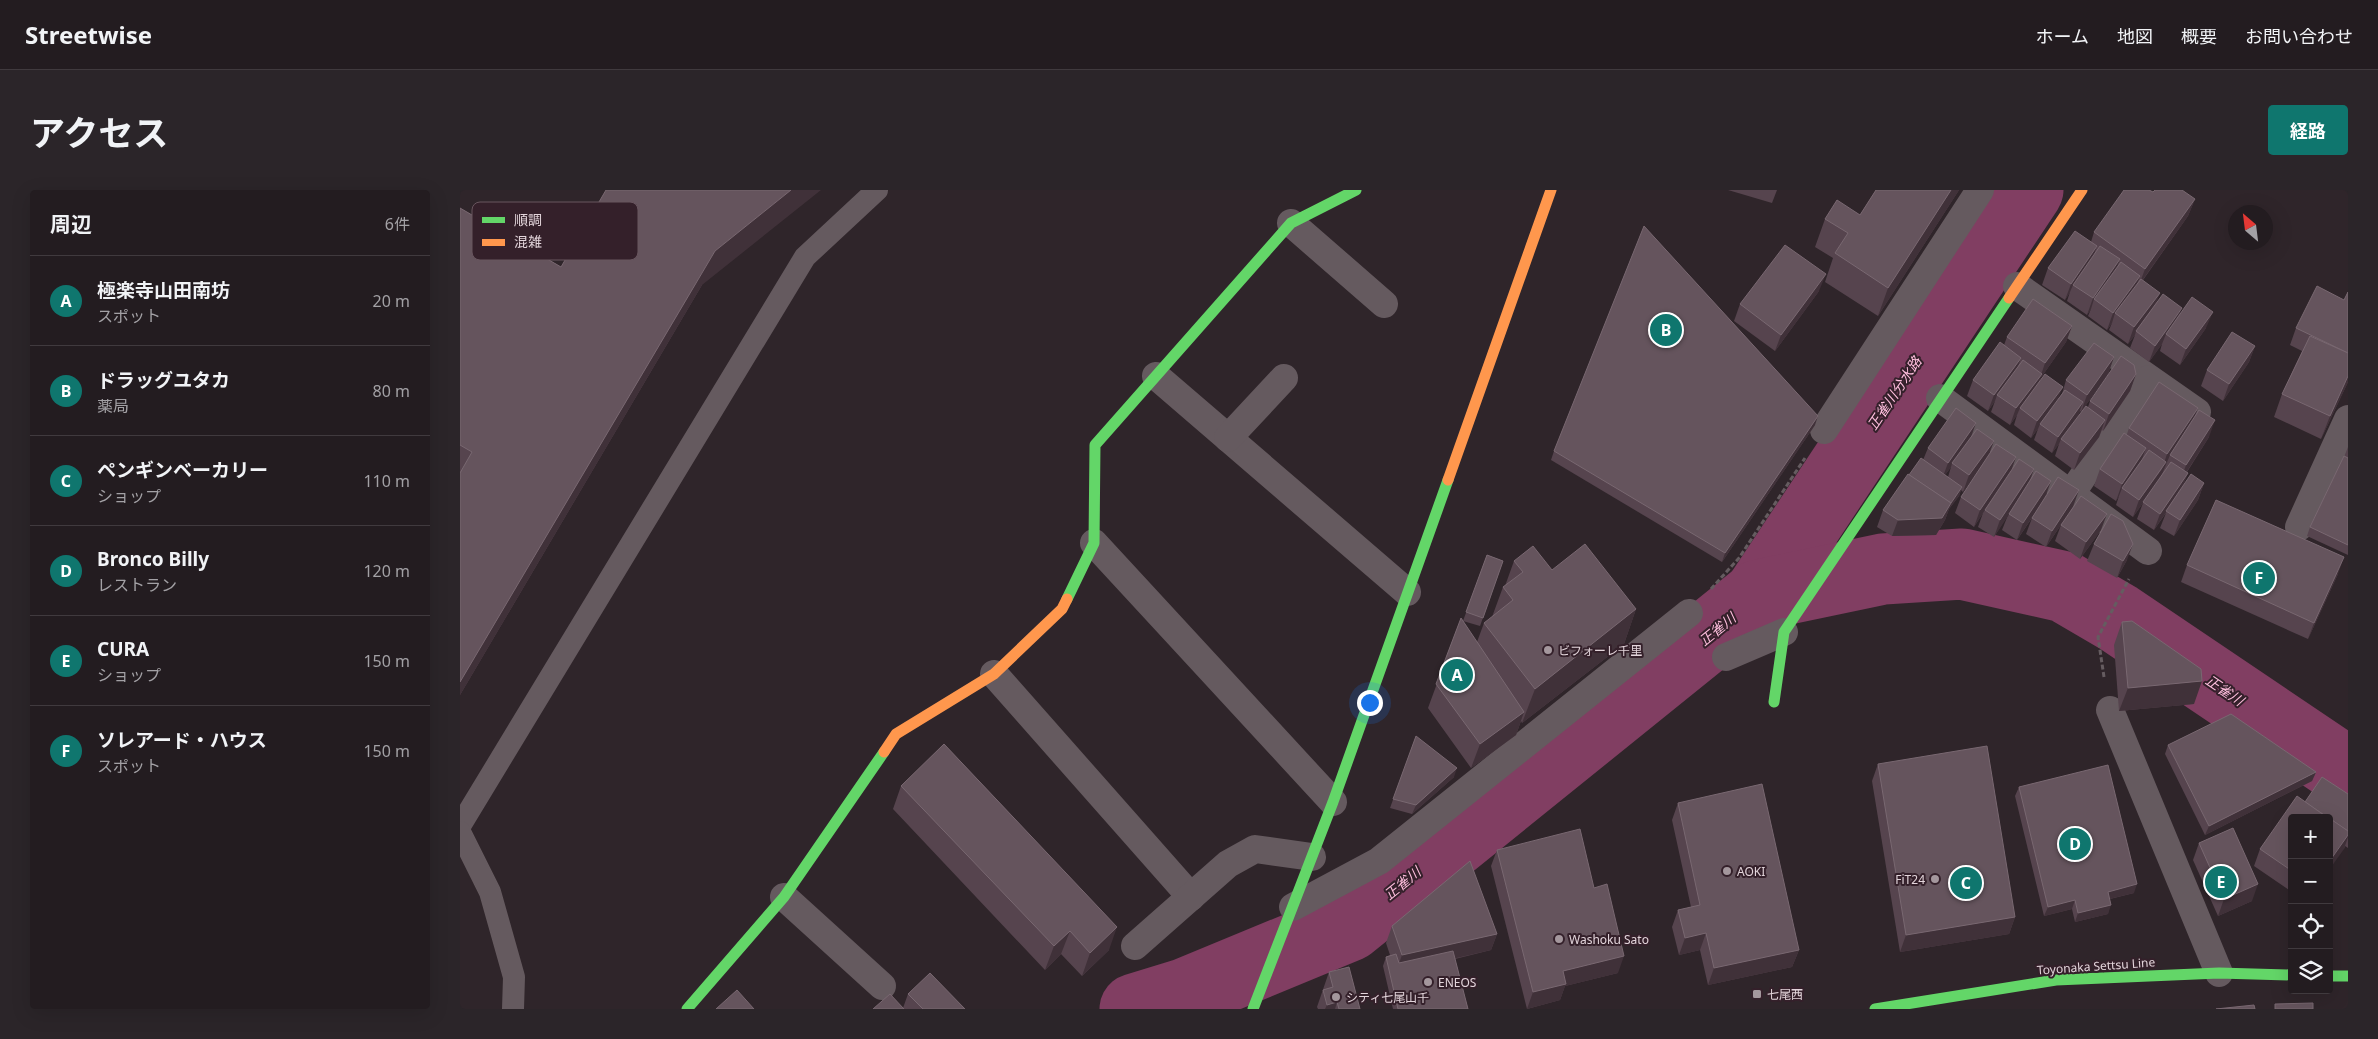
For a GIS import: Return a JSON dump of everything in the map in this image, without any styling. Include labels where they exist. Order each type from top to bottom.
[{"type":"street","points":[[688,1009],[784,897],[896,734],[994,674],[1062,609],[1094,543],[1095,445],[1291,223],[1356,190]]},
{"type":"street","points":[[1253,1009],[1333,802],[1551,190]]},
{"type":"street","points":[[1824,430],[1980,190]]},
{"type":"street","points":[[1774,702],[1784,632],[2082,190]]},
{"type":"street","points":[[1291,223],[1384,304]]},
{"type":"street","points":[[2017,286],[2197,412]]},
{"type":"street","points":[[1156,376],[1407,592]]},
{"type":"street","points":[[1228,438],[1284,378]]},
{"type":"street","points":[[2070,494],[2149,379]]},
{"type":"street","points":[[1940,398],[2148,551]]},
{"type":"street","points":[[2298,527],[2348,419]]},
{"type":"street","points":[[1094,543],[1333,802]]},
{"type":"street","points":[[1293,907],[1379,861],[1688,613]]},
{"type":"street","points":[[1726,657],[1784,632]]},
{"type":"street","points":[[994,674],[1191,897]]},
{"type":"street","points":[[2110,710],[2220,973]]},
{"type":"street","points":[[1135,946],[1228,864],[1255,849],[1312,857]]},
{"type":"street","points":[[784,897],[882,986]]},
{"type":"street","name":"Toyonaka Settsu Line","points":[[1877,1009],[2056,980],[2220,973],[2288,975]]},
{"type":"street","points":[[2333,976],[2348,976]]},
{"type":"lane","points":[[460,826],[805,257],[876,190]]},
{"type":"lane","points":[[460,832],[490,892],[514,976],[513,1009]]},
{"type":"path","points":[[1688,613],[1739,558],[1824,430]]},
{"type":"path","points":[[2098,637],[2123,587]]},
{"type":"building","points":[[606,190],[791,190],[715,251],[460,682],[460,473],[472,452],[460,445],[460,208],[472,215],[472,260],[549,260],[561,267],[565,260],[638,260],[638,202],[599,202]]},
{"type":"building","points":[[1876,190],[1951,190],[1888,288],[1835,253],[1848,233],[1825,219],[1837,200],[1860,215]]},
{"type":"building","points":[[2124,190],[2149,190],[2153,192],[2155,190],[2182,190],[2195,199],[2145,269],[2094,232]]},
{"type":"building","points":[[1644,226],[1818,416],[1725,553],[1554,451]]},
{"type":"building","points":[[2075,231],[2097,246],[2071,284],[2048,268]]},
{"type":"building","points":[[1785,245],[1826,274],[1781,335],[1740,304]]},
{"type":"building","points":[[2100,246],[2120,259],[2093,298],[2073,285]]},
{"type":"building","points":[[2121,262],[2140,276],[2113,313],[2094,299]]},
{"type":"building","points":[[2141,279],[2160,293],[2134,327],[2115,313]]},
{"type":"building","points":[[2317,286],[2344,300],[2348,292],[2348,353],[2296,328]]},
{"type":"building","points":[[2163,294],[2182,308],[2155,346],[2136,331]]},
{"type":"building","points":[[2192,297],[2213,312],[2186,349],[2166,334]]},
{"type":"building","points":[[2033,299],[2072,326],[2045,363],[2007,337]]},
{"type":"building","points":[[2232,332],[2255,346],[2229,384],[2207,370]]},
{"type":"building","points":[[2310,336],[2348,353],[2348,376],[2330,416],[2282,394]]},
{"type":"building","points":[[2000,342],[2021,358],[1994,395],[1973,380]]},
{"type":"building","points":[[2094,343],[2114,357],[2087,395],[2066,380]]},
{"type":"building","points":[[2121,356],[2134,365],[2136,374],[2109,414],[2090,401]]},
{"type":"building","points":[[2023,360],[2042,374],[2016,408],[1997,395]]},
{"type":"building","points":[[2045,374],[2063,387],[2037,421],[2020,408]]},
{"type":"building","points":[[2159,382],[2198,408],[2167,454],[2129,428]]},
{"type":"building","points":[[2065,390],[2083,402],[2058,437],[2040,424]]},
{"type":"building","points":[[2086,406],[2105,420],[2080,453],[2061,439]]},
{"type":"building","points":[[1956,408],[1976,423],[1948,463],[1928,448]]},
{"type":"building","points":[[2199,410],[2215,420],[2186,465],[2170,455]]},
{"type":"building","points":[[1977,429],[1994,441],[1969,475],[1952,463]]},
{"type":"building","points":[[2124,433],[2146,448],[2122,484],[2100,469]]},
{"type":"building","points":[[1996,444],[2016,457],[1980,510],[1961,497]]},
{"type":"building","points":[[2149,450],[2166,462],[2139,500],[2122,488]]},
{"type":"building","points":[[2344,456],[2348,458],[2348,545],[2310,527]]},
{"type":"building","points":[[1921,458],[1962,487],[1951,503],[1909,475]]},
{"type":"building","points":[[2019,459],[2034,469],[2000,520],[1985,510]]},
{"type":"building","points":[[2171,462],[2188,473],[2160,514],[2143,502]]},
{"type":"building","points":[[2036,471],[2051,481],[2023,523],[2009,514]]},
{"type":"building","points":[[1908,474],[1951,503],[1942,518],[1898,520],[1883,510]]},
{"type":"building","points":[[2191,474],[2204,483],[2180,520],[2166,511]]},
{"type":"building","points":[[2058,477],[2079,490],[2052,531],[2032,518]]},
{"type":"building","points":[[2081,496],[2107,514],[2086,542],[2061,525]]},
{"type":"building","points":[[2216,500],[2344,557],[2314,623],[2187,565]]},
{"type":"building","points":[[2111,514],[2123,521],[2133,544],[2123,561],[2094,544]]},
{"type":"building","name":"ビフォーレ千里","points":[[1585,544],[1636,609],[1535,689],[1484,623],[1513,600],[1503,587],[1523,572],[1514,561],[1533,546],[1552,570]]},
{"type":"building","points":[[1487,555],[1503,561],[1483,618],[1466,612]]},
{"type":"building","points":[[1461,618],[1524,712],[1480,744],[1436,684]]},
{"type":"building","points":[[2132,621],[2201,669],[2202,681],[2128,688],[2122,622]]},
{"type":"building","points":[[2231,714],[2316,772],[2209,826],[2168,745]]},
{"type":"building","points":[[1416,736],[1457,768],[1416,805],[1393,799]]},
{"type":"building","points":[[944,744],[1117,927],[1090,953],[1070,931],[1054,946],[901,786]]},
{"type":"building","points":[[1987,746],[2015,917],[1906,935],[1878,764]]},
{"type":"building","points":[[2108,765],[2137,884],[2108,892],[2111,905],[2078,913],[2075,900],[2048,907],[2019,787]]},
{"type":"building","points":[[2322,777],[2348,794],[2348,831],[2333,821],[2333,814],[2323,814],[2305,802]]},
{"type":"building","name":"AOKI","points":[[1762,784],[1799,950],[1714,968],[1706,933],[1685,938],[1678,910],[1700,905],[1678,803]]},
{"type":"building","points":[[2297,796],[2322,814],[2288,814],[2288,868],[2260,849]]},
{"type":"building","points":[[2333,821],[2348,831],[2348,835],[2333,856]]},
{"type":"building","points":[[2233,828],[2258,884],[2224,899],[2199,843]]},
{"type":"building","name":"Washoku Sato","points":[[1580,829],[1594,888],[1607,884],[1624,956],[1563,971],[1566,984],[1533,992],[1497,850]]},
{"type":"building","points":[[1470,861],[1497,934],[1402,955],[1392,926]]},
{"type":"building","points":[[1453,951],[1468,1009],[1398,1009],[1386,957],[1396,954],[1399,963]]},
{"type":"building","points":[[1349,967],[1360,1009],[1339,1009],[1337,1002],[1327,1005],[1323,990],[1333,987],[1329,972]]},
{"type":"building","points":[[930,973],[965,1009],[923,1009],[908,994]]},
{"type":"building","points":[[737,990],[754,1009],[716,1009]]},
{"type":"building","points":[[890,994],[904,1009],[873,1009]]},
{"type":"building","points":[[2313,1003],[2313,1009],[2275,1009],[2275,1004]]},
{"type":"building","points":[[2254,1005],[2255,1009],[2216,1009]]},
{"type":"waterway","name":"正雀川分水路","points":[[1759,595],[2028,190]]},
{"type":"waterway","name":"正雀川","points":[[1135,1009],[1184,994],[1349,926],[1759,595],[1883,569],[1962,564],[2065,587],[2118,618],[2348,773]]},
{"type":"traffic: fast","points":[[1067,599],[1094,543],[1095,445],[1291,223],[1356,190]]},
{"type":"traffic: fast","points":[[1774,702],[1784,632],[2009,298]]},
{"type":"traffic: fast","points":[[1253,1009],[1333,802],[1448,480]]},
{"type":"traffic: fast","points":[[687,1009],[784,897],[884,752]]},
{"type":"traffic: fast","points":[[1875,1009],[2056,980],[2219,973],[2288,975]]},
{"type":"traffic: fast","points":[[2333,976],[2348,976]]},
{"type":"traffic: slow","points":[[1448,480],[1551,190]]},
{"type":"traffic: slow","points":[[2009,298],[2082,190]]},
{"type":"traffic: slow","points":[[884,752],[896,734],[994,674],[1062,609],[1067,599]]},
{"type":"place","name":"ドラッグユタカ","points":[[1666,330]]},
{"type":"place","name":"ソレアード・ハウス","points":[[2259,578]]},
{"type":"place","name":"ビフォーレ千里","points":[[1548,650]]},
{"type":"place","name":"極楽寺山田南坊","points":[[1457,675]]},
{"type":"place","name":"Bronco Billy","points":[[2075,844]]},
{"type":"place","name":"AOKI","points":[[1727,871]]},
{"type":"place","name":"FiT24","points":[[1935,879]]},
{"type":"place","name":"CURA","points":[[2221,882]]},
{"type":"place","name":"ペンギンベーカリー","points":[[1966,883]]},
{"type":"place","name":"Washoku Sato","points":[[1559,939]]},
{"type":"place","name":"ENEOS","points":[[1428,982]]},
{"type":"place","name":"七尾西","points":[[1757,994]]},
{"type":"place","name":"シティ七尾山千","points":[[1336,997]]}]
